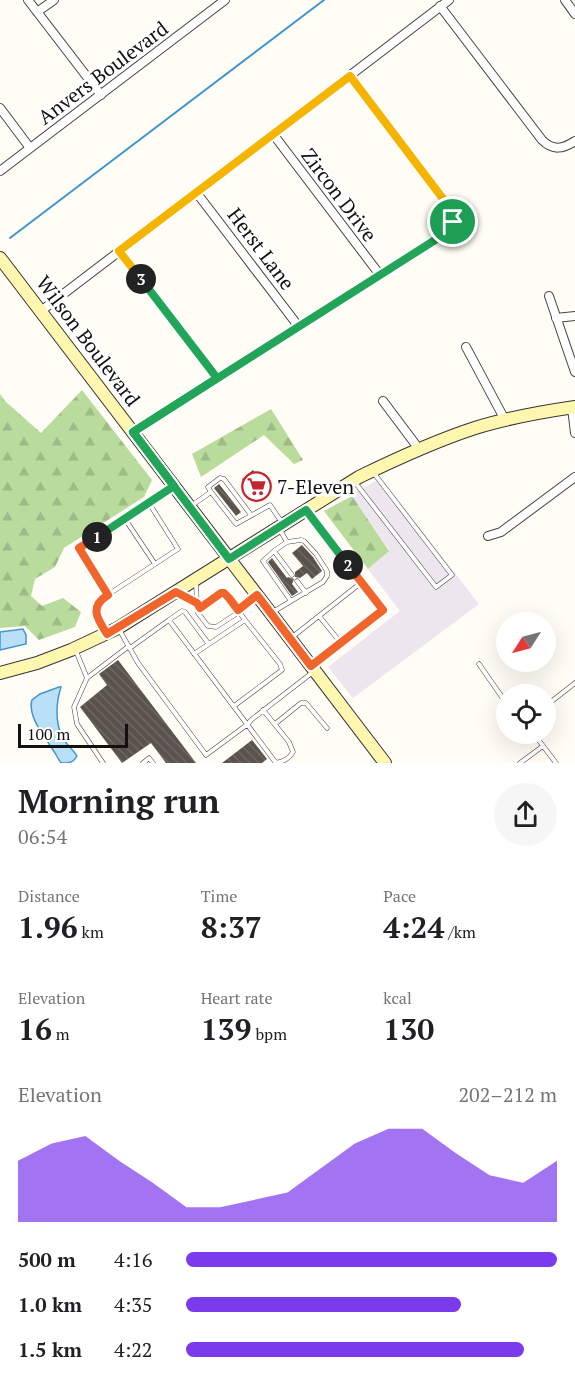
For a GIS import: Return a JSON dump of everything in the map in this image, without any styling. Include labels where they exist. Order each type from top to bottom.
[{"type":"main road","name":"Wilson Boulevard","points":[[0,258],[385,763]]},
{"type":"main road","points":[[0,673],[37,663],[113,631],[353,481],[419,449],[474,428],[573,407]]},
{"type":"street","points":[[28,0],[101,95]]},
{"type":"street","points":[[37,12],[54,0]]},
{"type":"street","name":"Anvers Boulevard","points":[[0,171],[225,0]]},
{"type":"street","points":[[40,311],[449,0]]},
{"type":"street","points":[[565,0],[575,14]]},
{"type":"street","points":[[440,6],[542,140],[554,148],[567,146],[575,141]]},
{"type":"street","points":[[133,432],[443,235],[449,229],[453,222],[450,208],[350,76]]},
{"type":"street","points":[[0,108],[30,148]]},
{"type":"street","name":"Zircon Drive","points":[[273,134],[380,275]]},
{"type":"street","name":"Herst Lane","points":[[196,192],[299,327]]},
{"type":"street","points":[[119,251],[217,378]]},
{"type":"street","points":[[549,296],[575,372]]},
{"type":"street","points":[[556,318],[575,316]]},
{"type":"street","points":[[466,346],[505,420]]},
{"type":"street","points":[[383,401],[419,449]]},
{"type":"street","points":[[573,407],[575,433]]},
{"type":"street","points":[[488,536],[501,532],[575,477]]},
{"type":"lane","points":[[353,481],[436,587],[452,575],[373,471]]},
{"type":"lane","points":[[251,515],[224,479],[220,478],[208,487],[236,524],[270,505],[287,543]]},
{"type":"lane","points":[[108,595],[79,548],[174,486]]},
{"type":"lane","points":[[189,507],[211,492]]},
{"type":"lane","points":[[149,503],[178,549],[103,598],[98,605],[97,616],[129,647],[140,667],[206,755],[248,724],[340,643],[383,610],[306,510]]},
{"type":"lane","points":[[125,519],[154,564]]},
{"type":"lane","points":[[272,614],[323,582],[327,576],[327,571],[301,540],[287,543],[263,561],[291,601]]},
{"type":"lane","points":[[274,551],[278,561],[291,574],[286,577]]},
{"type":"lane","points":[[196,580],[198,613],[208,626],[212,627],[216,627],[239,611],[257,595]]},
{"type":"lane","points":[[290,638],[362,582]]},
{"type":"lane","points":[[297,584],[306,593]]},
{"type":"lane","points":[[176,592],[198,605]]},
{"type":"lane","points":[[198,605],[224,593],[280,664],[282,670],[234,706]]},
{"type":"lane","points":[[103,763],[77,724],[74,707],[87,678],[182,611],[208,643]]},
{"type":"lane","points":[[319,616],[340,643]]},
{"type":"lane","points":[[169,620],[276,763],[284,762],[293,752],[289,742],[263,710]]},
{"type":"lane","points":[[194,654],[245,620]]},
{"type":"lane","points":[[75,648],[87,678]]},
{"type":"lane","points":[[479,664],[496,688]]},
{"type":"lane","points":[[556,698],[575,683]]},
{"type":"lane","points":[[274,724],[301,703],[306,703],[327,728]]},
{"type":"lane","points":[[520,763],[543,746],[556,763]]},
{"type":"lane","points":[[143,763],[149,758],[153,763]]},
{"type":"shaded area","points":[[381,478],[479,604],[353,698],[328,667],[400,611],[368,569],[389,550],[351,495]]},
{"type":"green space","points":[[82,390],[152,480],[144,497],[64,548],[55,567],[35,579],[31,596],[42,606],[63,598],[81,612],[75,627],[39,640],[25,626],[0,628],[0,394],[41,433]]},
{"type":"green space","points":[[271,409],[303,460],[294,464],[264,435],[201,477],[192,454]]},
{"type":"green space","points":[[352,496],[389,551],[368,569],[324,511]]},
{"type":"water","points":[[23,629],[26,644],[0,650],[0,632]]},
{"type":"water","points":[[61,687],[57,705],[58,725],[63,739],[77,756],[66,763],[61,763],[42,733],[34,719],[31,706],[32,700],[40,694]]},
{"type":"building","name":"7-Eleven","points":[[253,470],[268,489],[255,499],[243,484],[245,483],[242,479]]},
{"type":"building","name":"7-Eleven","points":[[219,484],[241,512],[236,516],[214,488]]},
{"type":"building","points":[[302,545],[322,571],[312,579],[307,573],[300,578],[295,577],[295,572],[303,566],[292,553]]},
{"type":"building","points":[[272,558],[287,578],[294,579],[292,584],[298,592],[292,596],[268,562]]},
{"type":"building","points":[[118,660],[196,763],[166,763],[151,743],[122,763],[80,707],[107,685],[99,674]]},
{"type":"building","points":[[252,740],[267,759],[262,763],[222,763]]},
{"type":"waterway","points":[[10,238],[324,0]]},
{"type":"place","name":"7-Eleven","points":[[256,487]]},
{"type":"route","points":[[453,222],[443,235],[133,432],[174,486],[125,519],[79,548],[108,595],[103,598],[96,611],[107,634],[176,592],[197,603],[200,608],[224,593],[238,610],[257,595],[311,666],[383,610],[306,510],[229,559],[133,432],[217,378],[119,251],[350,76],[450,208],[453,222]]}]
